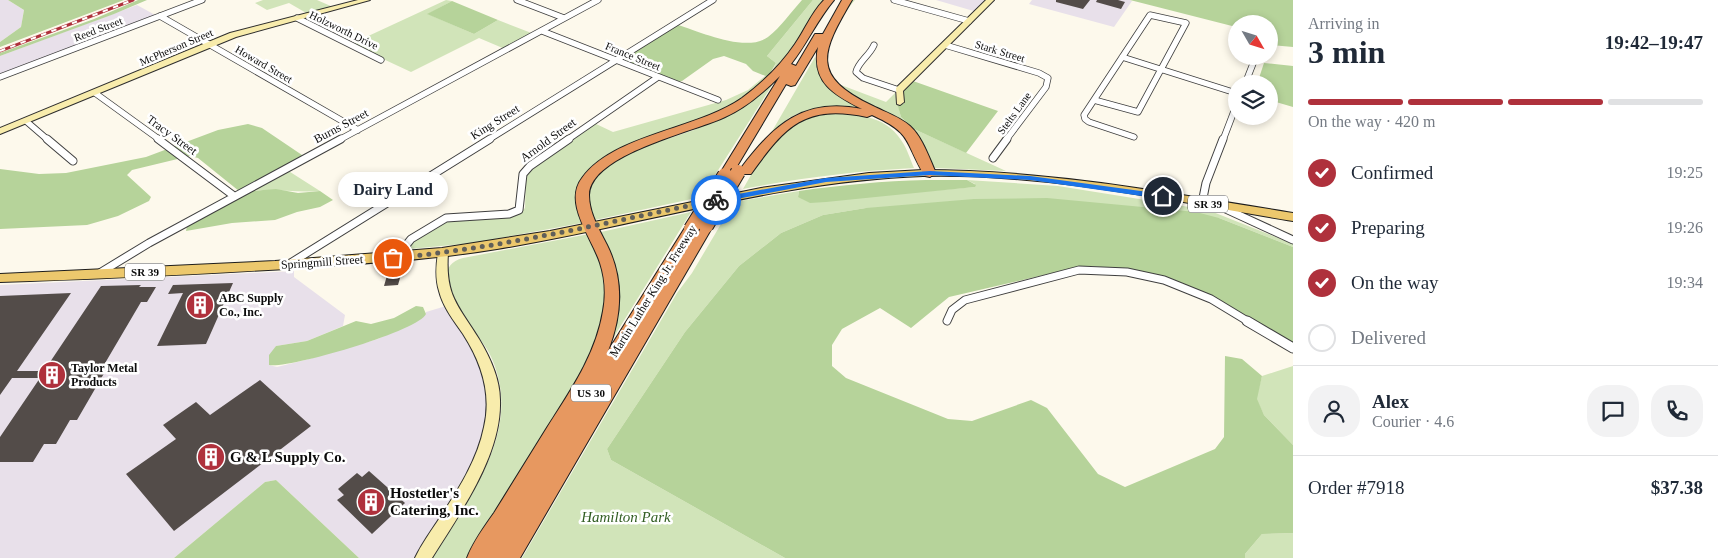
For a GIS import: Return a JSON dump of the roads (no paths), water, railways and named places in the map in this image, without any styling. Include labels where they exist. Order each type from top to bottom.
[{"type":"highway","name":"Martin Luther King Jr. Freeway","points":[[736,173],[831,0]]},
{"type":"highway","points":[[477,558],[577,393],[605,338],[611,311],[611,280],[607,262],[591,226],[582,196],[592,170],[601,162],[619,153],[706,122],[732,109],[750,97],[790,57],[831,0]]},
{"type":"highway","name":"Martin Luther King Jr. Freeway","points":[[490,558],[704,226],[842,0]]},
{"type":"highway","points":[[847,0],[821,50],[820,64],[824,75],[845,96],[892,119],[906,129],[914,140],[926,173]]},
{"type":"highway","points":[[704,226],[736,173],[789,122],[812,111],[836,109],[869,114],[894,127],[907,143],[926,173]]},
{"type":"highway","name":"Martin Luther King Jr. Freeway","points":[[510,558],[704,226]]},
{"type":"main road","name":"Springmill Street","points":[[0,278],[96,275],[443,253],[522,241],[799,184],[856,177],[926,173],[988,175],[1058,181],[1293,217]]},
{"type":"street","name":"Reed Street","points":[[0,77],[202,0]]},
{"type":"street","name":"McPherson Street","points":[[0,131],[233,35],[366,0]]},
{"type":"street","points":[[517,0],[564,18]]},
{"type":"street","name":"Burns Street","points":[[96,275],[132,252],[234,196],[598,0]]},
{"type":"street","name":"King Street","points":[[289,264],[713,0]]},
{"type":"street","points":[[894,0],[969,22]]},
{"type":"street","points":[[900,102],[899,90],[990,0]]},
{"type":"street","points":[[1094,100],[1136,113],[1187,24],[1150,15],[1084,115],[1085,119],[1094,124],[1134,137]]},
{"type":"street","name":"Howard Street","points":[[160,16],[358,130]]},
{"type":"street","name":"Holzworth Drive","points":[[298,18],[382,60]]},
{"type":"street","name":"France Street","points":[[542,30],[718,100]]},
{"type":"street","points":[[874,45],[870,54],[857,66],[856,72],[863,78],[899,90]]},
{"type":"street","name":"Stark Street","points":[[945,45],[1048,78]]},
{"type":"street","points":[[1122,57],[1228,91]]},
{"type":"street","name":"Arnold Street","points":[[398,257],[411,238],[446,218],[509,214],[519,210],[523,174],[530,166],[658,77]]},
{"type":"street","name":"Stelts Lane","points":[[993,158],[1046,87],[1048,78]]},
{"type":"street","name":"Tracy Street","points":[[95,93],[211,177],[234,196]]},
{"type":"street","points":[[26,121],[73,160]]},
{"type":"street","points":[[1202,203],[1206,182],[1228,125]]},
{"type":"street","points":[[1217,205],[1293,240]]},
{"type":"street","points":[[423,558],[480,463],[490,435],[495,410],[494,386],[485,360],[442,287],[443,253]]},
{"type":"street","points":[[947,321],[952,310],[965,300],[1078,270],[1103,270],[1127,272],[1164,280],[1193,291],[1229,308],[1293,348]]},
{"type":"railway","points":[[0,51],[133,0]]},
{"type":"place","name":"Dairy Land","points":[[393,258]]},
{"type":"place","name":"ABC Supply Co., Inc.","points":[[200,305]]},
{"type":"place","name":"Taylor Metal Products","points":[[52,375]]},
{"type":"place","name":"G & L Supply Co.","points":[[211,457]]},
{"type":"place","name":"Hostetler's Catering, Inc.","points":[[371,502]]},
{"type":"park label","name":"Hamilton Park","points":[[626,517]]}]
